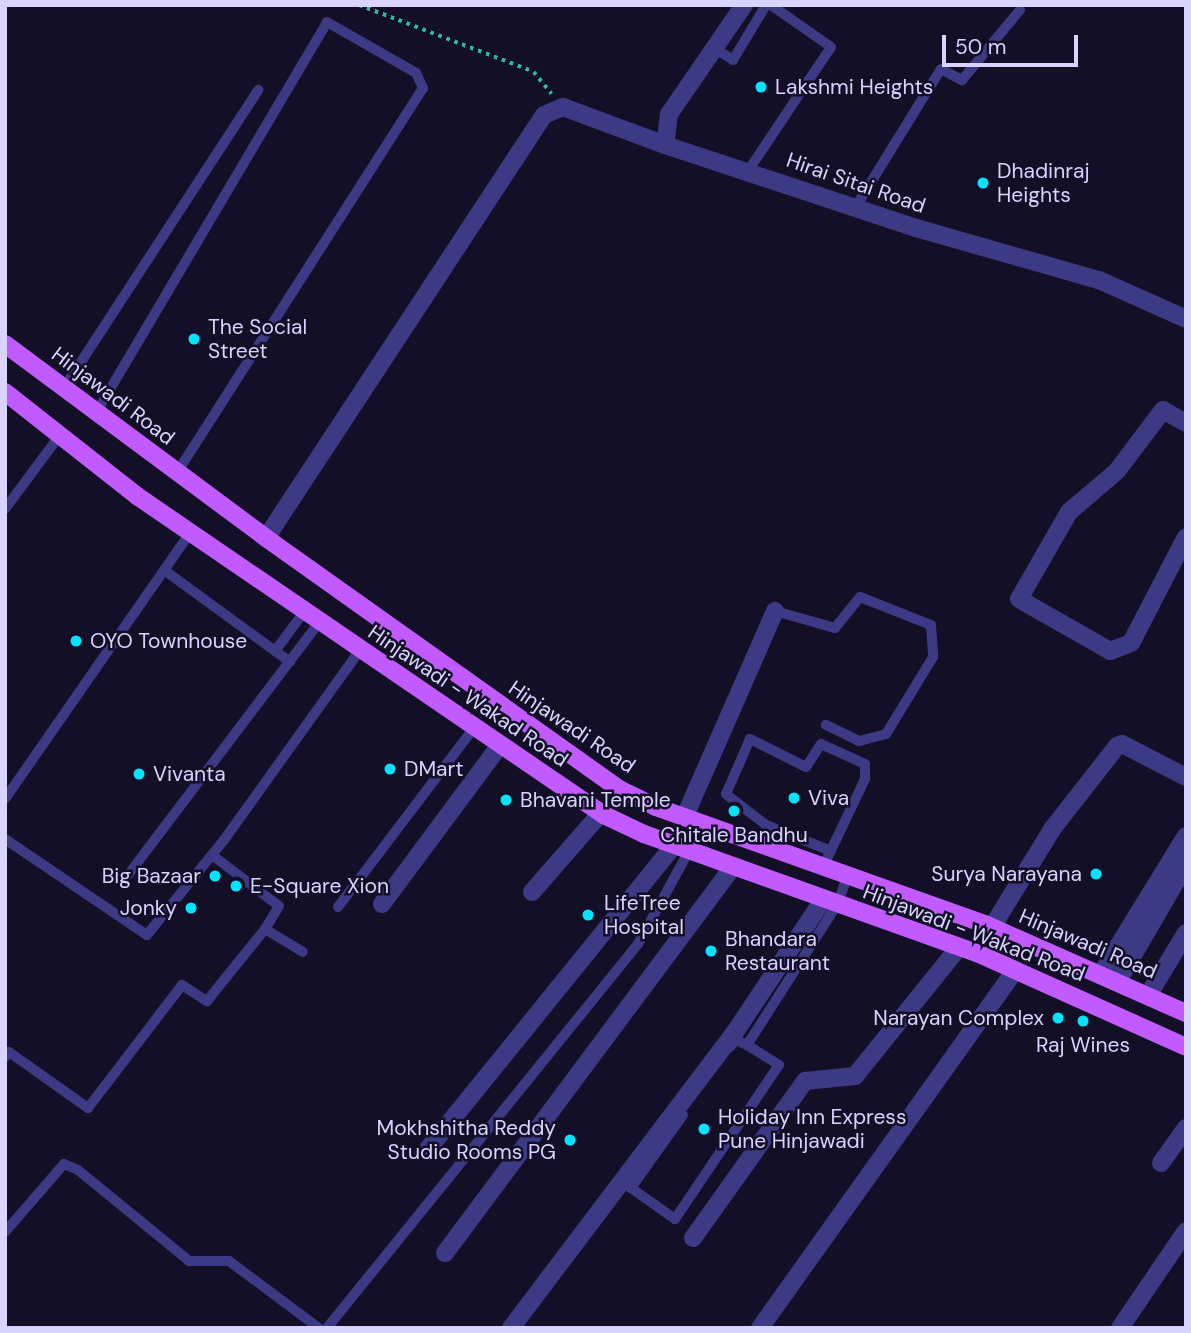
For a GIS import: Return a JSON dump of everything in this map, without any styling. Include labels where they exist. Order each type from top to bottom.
[{"type":"main road","name":"Hinjawadi Road","points":[[5,344],[266,538],[619,789],[685,817],[992,927],[1149,994],[1186,1013]]},
{"type":"main road","name":"Hinjawadi - Wakad Road","points":[[5,392],[190,533],[601,813],[682,848],[959,947],[1186,1047]]},
{"type":"street","points":[[665,145],[669,114],[744,5]]},
{"type":"street","name":"Hirai Sitai Road","points":[[563,107],[665,145],[855,208],[1099,280],[1186,319]]},
{"type":"street","points":[[266,538],[521,145],[544,115],[563,107]]},
{"type":"street","points":[[1186,424],[1163,411],[1117,471],[1069,512],[1019,599],[1110,651],[1131,643],[1186,537]]},
{"type":"street","points":[[685,817],[775,611]]},
{"type":"street","points":[[992,927],[1053,828],[1116,746],[1122,744],[1186,777]]},
{"type":"street","points":[[382,904],[500,745]]},
{"type":"street","points":[[532,892],[601,813]]},
{"type":"street","points":[[1109,977],[1186,836]]},
{"type":"street","points":[[428,1149],[682,848]]},
{"type":"street","points":[[1109,977],[1186,864]]},
{"type":"street","points":[[445,1253],[733,867]]},
{"type":"street","points":[[511,1328],[830,902]]},
{"type":"street","points":[[1149,994],[1186,933]]},
{"type":"street","points":[[693,1238],[805,1081],[855,1076],[959,947]]},
{"type":"street","points":[[760,1328],[1015,970]]},
{"type":"street","points":[[1161,1163],[1186,1128]]},
{"type":"street","points":[[1120,1328],[1186,1231]]},
{"type":"lane","points":[[715,49],[733,60],[766,5]]},
{"type":"lane","points":[[748,171],[831,47],[771,5]]},
{"type":"lane","points":[[855,208],[941,69],[962,80],[1020,10]]},
{"type":"lane","points":[[96,413],[327,22],[416,73],[423,88],[177,472]]},
{"type":"lane","points":[[64,388],[258,90]]},
{"type":"lane","points":[[5,509],[60,435]]},
{"type":"lane","points":[[5,799],[190,533]]},
{"type":"lane","points":[[164,570],[290,662]]},
{"type":"lane","points":[[775,611],[835,628],[860,597],[931,625],[933,657],[886,734],[859,741],[826,725]]},
{"type":"lane","points":[[275,651],[304,612]]},
{"type":"lane","points":[[128,875],[319,622]]},
{"type":"lane","points":[[5,839],[147,935],[212,855],[360,650]]},
{"type":"lane","points":[[338,907],[474,728]]},
{"type":"lane","points":[[823,867],[831,851],[865,779],[865,764],[821,744],[806,767],[750,738],[726,794],[766,825],[831,851]]},
{"type":"lane","points":[[327,1328],[638,944],[682,848]]},
{"type":"lane","points":[[5,1057],[9,1052],[88,1108],[182,985],[207,1001],[265,929],[279,906],[212,855]]},
{"type":"lane","points":[[747,1045],[848,874]]},
{"type":"lane","points":[[265,929],[303,952]]},
{"type":"lane","points":[[736,1040],[747,1045],[779,1065],[675,1219],[631,1188],[736,1040]]},
{"type":"lane","points":[[5,1232],[64,1164],[78,1170],[189,1261],[229,1262],[319,1328]]},
{"type":"path","points":[[359,5],[534,72],[563,107]]},
{"type":"place","name":"Lakshmi Heights","points":[[761,87]]},
{"type":"place","name":"Dhadinraj Heights","points":[[983,183]]},
{"type":"place","name":"The Social Street","points":[[194,339]]},
{"type":"place","name":"OYO Townhouse","points":[[76,641]]},
{"type":"place","name":"DMart","points":[[390,769]]},
{"type":"place","name":"Vivanta","points":[[139,774]]},
{"type":"place","name":"Viva","points":[[794,798]]},
{"type":"place","name":"Bhavani Temple","points":[[506,800]]},
{"type":"place","name":"Chitale Bandhu","points":[[734,811]]},
{"type":"place","name":"Surya Narayana","points":[[1096,874]]},
{"type":"place","name":"Big Bazaar","points":[[215,876]]},
{"type":"place","name":"E-Square Xion","points":[[236,886]]},
{"type":"place","name":"Jonky","points":[[191,908]]},
{"type":"place","name":"LifeTree Hospital","points":[[588,915]]},
{"type":"place","name":"Bhandara Restaurant","points":[[711,951]]},
{"type":"place","name":"Narayan Complex","points":[[1058,1018]]},
{"type":"place","name":"Raj Wines","points":[[1083,1021]]},
{"type":"place","name":"Holiday Inn Express Pune Hinjawadi","points":[[704,1129]]},
{"type":"place","name":"Mokhshitha Reddy Studio Rooms PG","points":[[570,1140]]}]
